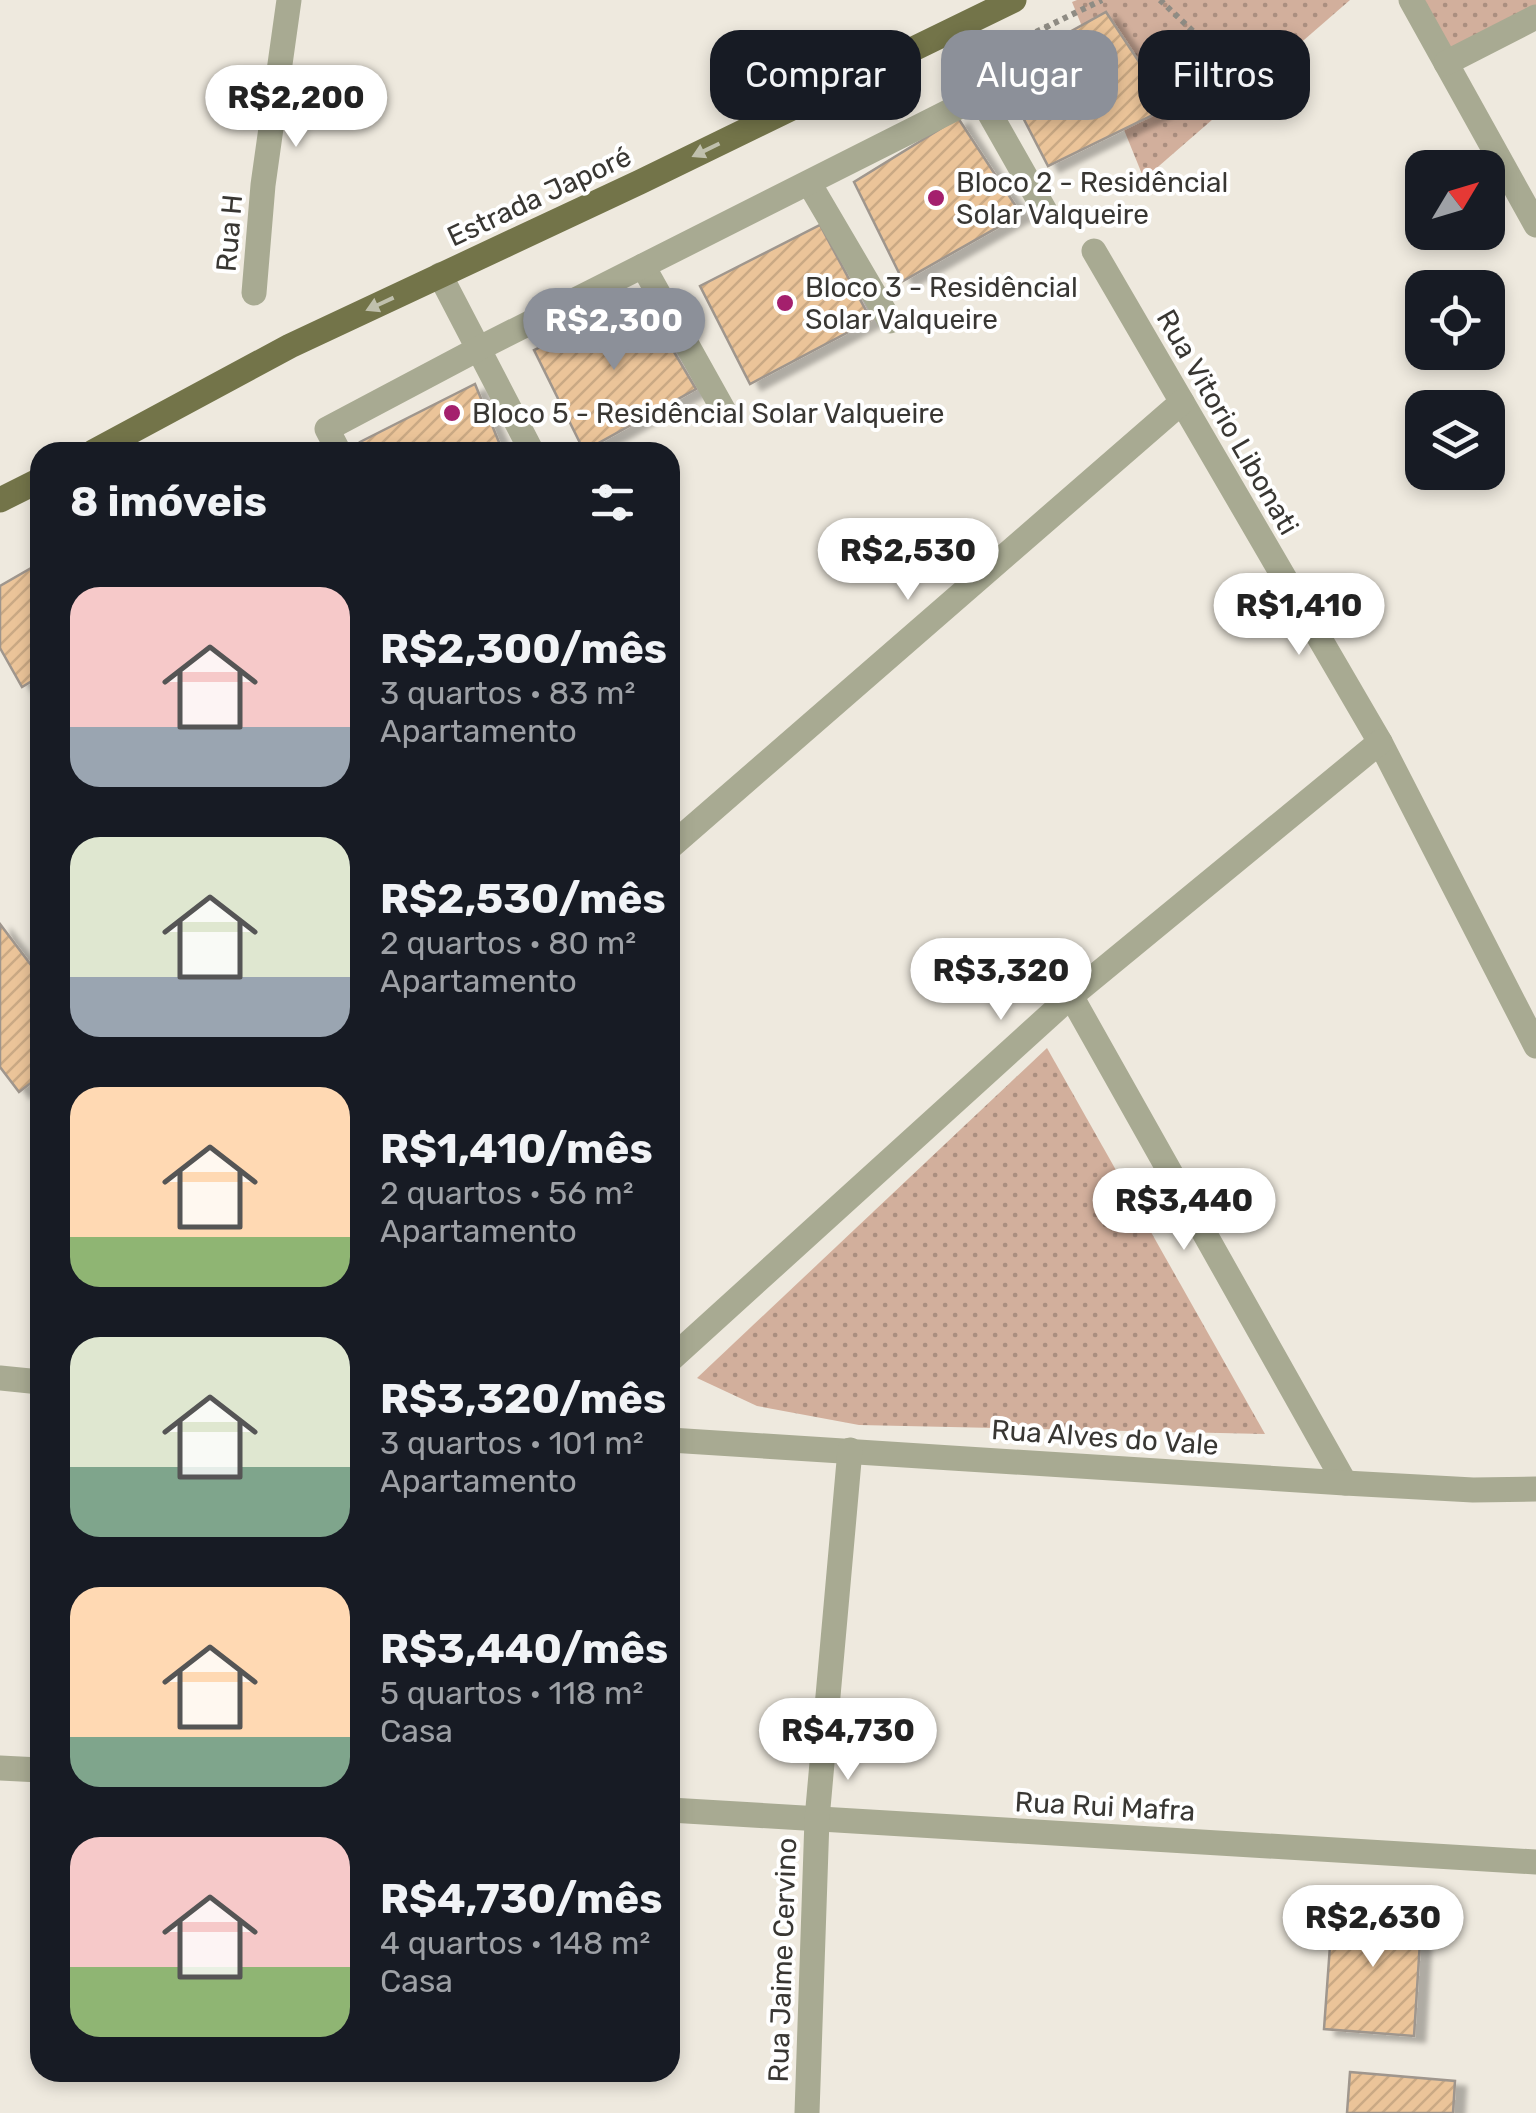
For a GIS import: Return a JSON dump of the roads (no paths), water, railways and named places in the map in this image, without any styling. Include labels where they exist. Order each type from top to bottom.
[{"type":"main road","name":"Estrada Japoré","points":[[112,442],[290,346],[1014,0]]},
{"type":"main road","points":[[0,500],[30,485]]},
{"type":"street","name":"Rua H","points":[[254,293],[263,184],[289,0]]},
{"type":"street","points":[[1411,0],[1536,225]]},
{"type":"street","points":[[1446,63],[1536,17]]},
{"type":"street","points":[[333,442],[326,430],[972,100],[986,106],[1045,211]]},
{"type":"street","points":[[808,183],[890,321]]},
{"type":"street","name":"Rua Vitorio Libonati","points":[[1094,252],[1380,742],[1536,1046]]},
{"type":"street","points":[[643,266],[724,410]]},
{"type":"street","points":[[440,275],[527,442]]},
{"type":"street","points":[[680,837],[1182,402]]},
{"type":"street","points":[[680,1351],[1071,996],[1380,742]]},
{"type":"street","points":[[1071,996],[1344,1483]]},
{"type":"street","points":[[0,1378],[30,1381]]},
{"type":"street","name":"Rua Alves do Vale","points":[[680,1441],[1344,1483],[1536,1489]]},
{"type":"street","name":"Rua Jaime Cervino","points":[[807,2113],[817,1819],[850,1450]]},
{"type":"street","points":[[0,1768],[30,1770]]},
{"type":"street","name":"Rua Rui Mafra","points":[[680,1811],[1536,1862]]},
{"type":"place","name":"Bloco 2 - Residêncial Solar Valqueire","points":[[936,198]]},
{"type":"place","name":"Bloco 3 - Residêncial Solar Valqueire","points":[[785,303]]},
{"type":"place","name":"Bloco 5 - Residêncial Solar Valqueire","points":[[452,413]]}]
